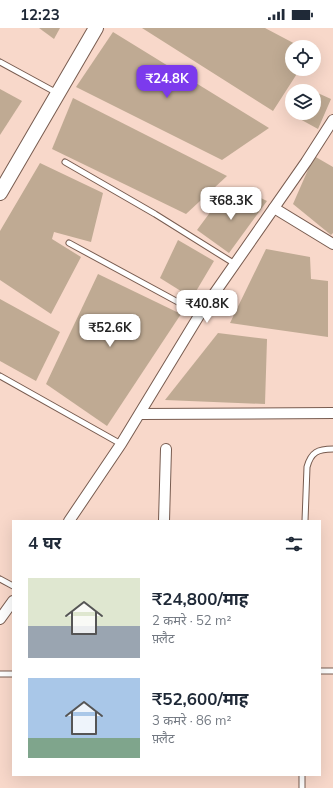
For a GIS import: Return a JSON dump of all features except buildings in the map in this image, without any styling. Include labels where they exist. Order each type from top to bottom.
[{"type":"street","points":[[0,193],[96,28]]},
{"type":"street","points":[[70,520],[140,414],[200,314],[306,162],[333,120]]},
{"type":"street","points":[[274,208],[333,244]]},
{"type":"street","points":[[140,414],[333,414]]},
{"type":"street","points":[[164,520],[166,449]]},
{"type":"street","points":[[0,619],[12,602]]},
{"type":"lane","points":[[0,62],[58,94]]},
{"type":"lane","points":[[65,162],[155,214],[235,264]]},
{"type":"lane","points":[[69,243],[200,314]]},
{"type":"lane","points":[[0,376],[121,444]]},
{"type":"lane","points":[[305,520],[307,467],[309,459],[316,451],[333,449]]},
{"type":"lane","points":[[0,579],[12,585]]},
{"type":"lane","points":[[321,671],[333,671]]},
{"type":"lane","points":[[0,674],[12,674]]},
{"type":"lane","points":[[302,776],[302,788]]}]
